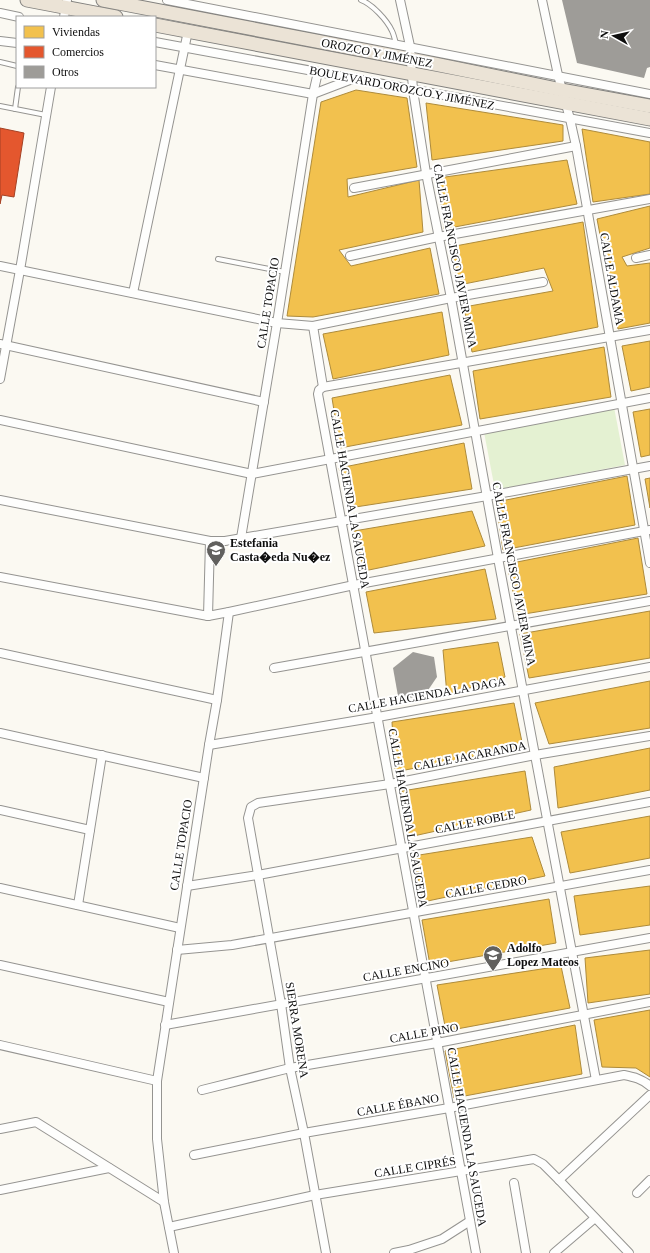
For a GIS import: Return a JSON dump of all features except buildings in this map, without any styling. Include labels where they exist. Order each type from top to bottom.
[{"type":"highway","points":[[26,0],[110,16]]},
{"type":"highway","name":"OROZCO Y JIMÉNEZ","points":[[103,0],[410,53],[650,119]]},
{"type":"highway","name":"OROZCO Y JIMÉNEZ","points":[[156,25],[411,73],[563,96],[650,106]]},
{"type":"street","name":"OROZCO Y JIMÉNEZ","points":[[167,0],[396,44],[410,53],[558,75],[650,94]]},
{"type":"street","name":"CALLE FRANCISCO JAVIER MINA","points":[[400,0],[410,53],[413,90],[426,173],[451,298],[596,1080]]},
{"type":"street","name":"CALLE ALDAMA","points":[[542,0],[558,75],[576,146],[634,469],[647,530],[650,563]]},
{"type":"street","points":[[0,13],[16,16]]},
{"type":"street","points":[[133,293],[188,31]]},
{"type":"street","points":[[0,41],[16,43]]},
{"type":"street","name":"BOULEVARD OROZCO Y JIMÉNEZ","points":[[156,42],[650,133]]},
{"type":"street","points":[[156,65],[313,94],[355,78]]},
{"type":"street","name":"CALLE TOPACIO","points":[[241,538],[278,323],[313,94],[318,72]]},
{"type":"street","points":[[0,379],[3,344],[20,270],[51,88]]},
{"type":"street","points":[[354,188],[426,173],[576,146]]},
{"type":"street","points":[[350,256],[438,237],[650,199]]},
{"type":"street","points":[[636,258],[650,255]]},
{"type":"street","points":[[0,266],[278,323],[313,326],[451,298],[543,282]]},
{"type":"street","name":"CALLE HACIENDA LA SAUCEDA","points":[[313,326],[322,388],[319,390],[318,394],[476,1253]]},
{"type":"street","points":[[322,388],[650,330]]},
{"type":"street","points":[[3,344],[264,402]]},
{"type":"street","points":[[0,420],[252,474],[650,398]]},
{"type":"street","points":[[0,500],[210,541],[225,541],[487,496],[650,466]]},
{"type":"street","points":[[0,577],[208,616],[354,585],[647,530]]},
{"type":"street","points":[[208,616],[210,541]]},
{"type":"street","points":[[274,668],[650,601]]},
{"type":"street","name":"CALLE TOPACIO","points":[[174,1253],[164,1202],[157,1139],[157,1081],[217,700],[229,612]]},
{"type":"street","points":[[0,653],[217,700]]},
{"type":"street","name":"CALLE HACIENDA LA DAGA","points":[[209,745],[378,717],[650,667]]},
{"type":"street","points":[[0,732],[204,778]]},
{"type":"street","name":"CALLE JACARANDA","points":[[249,811],[251,807],[258,803],[390,784],[535,755],[650,736]]},
{"type":"street","points":[[78,905],[102,755]]},
{"type":"street","name":"CALLE ROBLE","points":[[187,886],[258,875],[650,802]]},
{"type":"street","points":[[0,810],[90,830]]},
{"type":"street","name":"SIERRA MORENA","points":[[249,811],[248,818],[281,1004],[290,1068],[304,1133],[326,1253]]},
{"type":"street","name":"CALLE CEDRO","points":[[177,950],[232,945],[269,939],[650,870]]},
{"type":"street","points":[[0,888],[180,928]]},
{"type":"street","name":"CALLE ENCINO","points":[[166,1025],[650,938]]},
{"type":"street","points":[[0,965],[169,1002]]},
{"type":"street","name":"CALLE PINO","points":[[202,1090],[290,1068],[438,1044],[650,1002]]},
{"type":"street","points":[[0,1046],[157,1081]]},
{"type":"street","name":"CALLE ÉBANO","points":[[194,1155],[304,1133],[449,1108],[624,1075],[635,1077],[650,1086]]},
{"type":"street","points":[[559,1180],[650,1094]]},
{"type":"street","points":[[0,1130],[36,1122],[164,1202]]},
{"type":"street","name":"CALLE CIPRÉS","points":[[169,1227],[315,1195],[534,1159],[543,1164],[629,1253]]},
{"type":"street","points":[[0,1190],[109,1168]]},
{"type":"street","points":[[637,1193],[650,1180]]},
{"type":"street","points":[[514,1183],[526,1253]]},
{"type":"street","points":[[554,1253],[595,1218]]},
{"type":"street","points":[[394,1253],[410,1252],[442,1239],[470,1221]]},
{"type":"lane","points":[[361,0],[367,2],[377,11],[392,30],[396,44]]},
{"type":"lane","points":[[0,62],[16,66]]},
{"type":"lane","points":[[15,109],[18,88]]},
{"type":"lane","points":[[0,106],[46,115]]},
{"type":"lane","points":[[218,259],[285,272]]},
{"type":"green space","points":[[614,407],[625,465],[495,490],[484,432]]},
{"type":"place","name":"Estefania Casta�eda Nu�ez","points":[[216,567]]},
{"type":"place","name":"Adolfo Lopez Mateos","points":[[493,972]]}]
